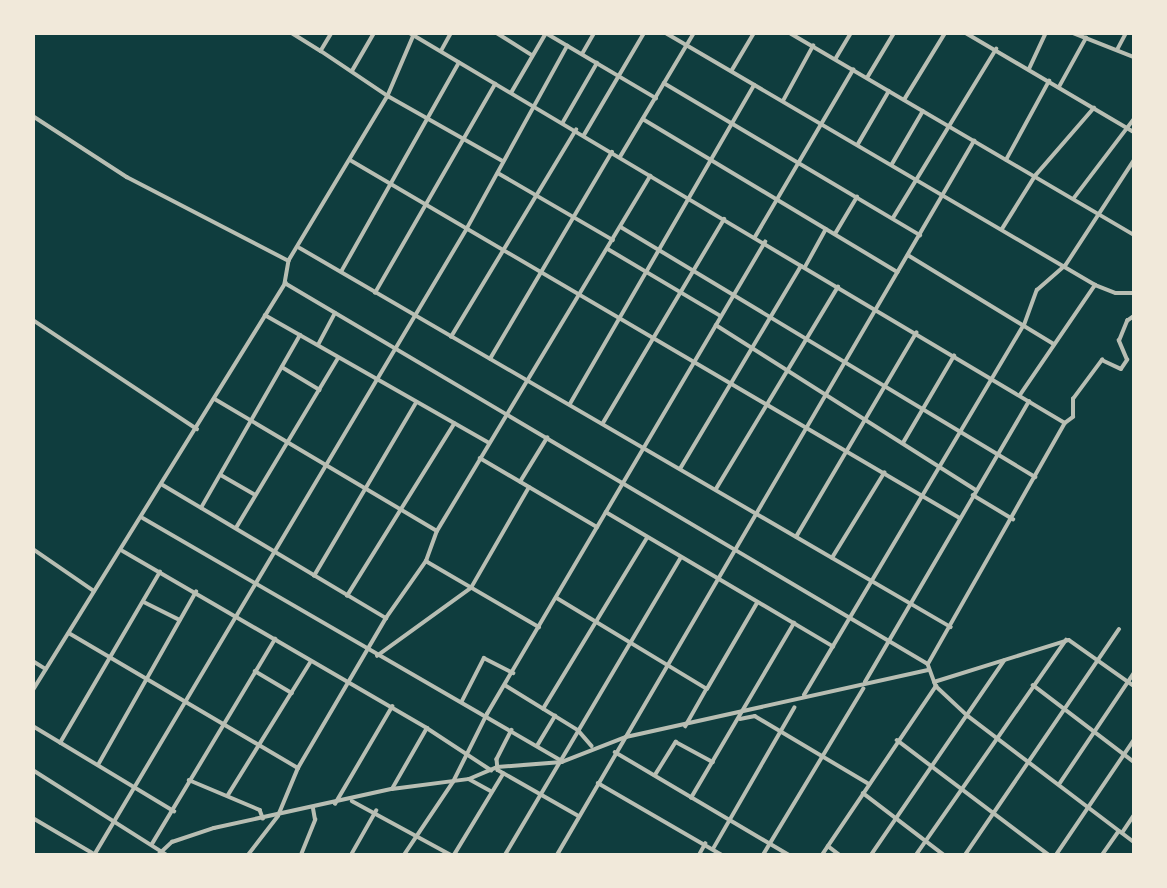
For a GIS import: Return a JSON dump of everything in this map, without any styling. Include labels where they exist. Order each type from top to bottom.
[{"type":"street","points":[[292,33],[388,96],[504,162]]},
{"type":"street","points":[[321,51],[332,33]]},
{"type":"street","points":[[352,71],[374,33]]},
{"type":"street","points":[[441,51],[451,33]]},
{"type":"street","points":[[497,33],[533,55]]},
{"type":"street","points":[[510,93],[546,33],[656,97]]},
{"type":"street","points":[[582,54],[594,33]]},
{"type":"street","points":[[584,135],[644,33]]},
{"type":"street","points":[[666,33],[1095,285],[1116,293],[1134,293]]},
{"type":"street","points":[[620,157],[694,33]]},
{"type":"street","points":[[731,71],[754,33]]},
{"type":"street","points":[[835,59],[851,33]]},
{"type":"street","points":[[867,78],[894,33]]},
{"type":"street","points":[[904,100],[945,33]]},
{"type":"street","points":[[966,33],[1134,132]]},
{"type":"street","points":[[1029,69],[1046,33]]},
{"type":"street","points":[[1073,33],[1134,57]]},
{"type":"street","points":[[1117,50],[1126,33]]},
{"type":"street","points":[[33,690],[94,591],[123,551],[285,282],[289,261],[300,248],[388,96],[413,34],[1065,423]]},
{"type":"street","points":[[794,34],[1134,234]]},
{"type":"street","points":[[1059,87],[1086,38]]},
{"type":"street","points":[[33,818],[73,844],[96,853],[375,378],[466,230],[567,46]]},
{"type":"street","points":[[783,100],[813,46]]},
{"type":"street","points":[[893,218],[996,49]]},
{"type":"street","points":[[341,272],[459,63]]},
{"type":"street","points":[[562,122],[597,63]]},
{"type":"street","points":[[755,237],[853,70]]},
{"type":"street","points":[[1006,160],[1049,81]]},
{"type":"street","points":[[664,83],[920,235]]},
{"type":"street","points":[[375,293],[466,140],[495,84]]},
{"type":"street","points":[[570,404],[708,160],[754,85]]},
{"type":"street","points":[[858,144],[889,91]]},
{"type":"street","points":[[1002,229],[1035,176],[1094,108]]},
{"type":"street","points":[[892,164],[923,111]]},
{"type":"street","points":[[33,116],[127,177],[289,261]]},
{"type":"street","points":[[643,119],[898,272]]},
{"type":"street","points":[[1073,198],[1134,119]]},
{"type":"street","points":[[451,337],[576,130]]},
{"type":"street","points":[[556,855],[974,141]]},
{"type":"street","points":[[490,359],[612,152]]},
{"type":"street","points":[[352,160],[390,186],[428,206],[503,253],[695,361],[960,518]]},
{"type":"street","points":[[803,697],[1024,325],[1037,290],[1065,266],[1134,160]]},
{"type":"street","points":[[498,173],[613,240]]},
{"type":"street","points":[[248,855],[278,816],[298,768],[386,618],[426,561],[437,531],[527,379],[580,297],[650,176]]},
{"type":"street","points":[[835,234],[857,197]]},
{"type":"street","points":[[603,423],[724,219]]},
{"type":"street","points":[[621,227],[1037,477]]},
{"type":"street","points":[[680,469],[826,229]]},
{"type":"street","points":[[404,855],[453,782],[487,715],[765,242]]},
{"type":"street","points":[[300,248],[412,316],[645,446],[951,627]]},
{"type":"street","points":[[608,249],[721,316]]},
{"type":"street","points":[[908,255],[1054,344]]},
{"type":"street","points":[[285,282],[888,640],[928,667],[935,684],[968,716],[1060,783],[1134,842]]},
{"type":"street","points":[[1020,395],[1095,285]]},
{"type":"street","points":[[716,489],[838,287]]},
{"type":"street","points":[[317,345],[335,313]]},
{"type":"street","points":[[265,315],[489,443]]},
{"type":"street","points":[[159,853],[214,828],[313,809],[392,789],[469,779],[497,767],[562,762],[592,746],[626,737],[686,726],[928,667],[1065,423],[1073,417],[1072,401],[1101,362],[1121,369],[1127,360],[1119,341],[1127,321],[1134,316]]},
{"type":"street","points":[[33,320],[197,429]]},
{"type":"street","points":[[716,325],[976,490]]},
{"type":"street","points":[[796,537],[916,333]]},
{"type":"street","points":[[201,508],[300,335]]},
{"type":"street","points":[[903,443],[954,356]]},
{"type":"street","points":[[236,528],[338,358]]},
{"type":"street","points":[[282,367],[320,390]]},
{"type":"street","points":[[215,398],[437,531]]},
{"type":"street","points":[[865,681],[1029,401]]},
{"type":"street","points":[[314,576],[416,402]]},
{"type":"street","points":[[347,596],[454,424]]},
{"type":"street","points":[[520,482],[547,438]]},
{"type":"street","points":[[480,458],[597,527]]},
{"type":"street","points":[[831,558],[884,473]]},
{"type":"street","points":[[220,475],[256,495]]},
{"type":"street","points":[[163,485],[386,618]]},
{"type":"street","points":[[376,656],[471,588],[529,487]]},
{"type":"street","points":[[973,495],[1013,519]]},
{"type":"street","points":[[606,512],[680,559],[833,646]]},
{"type":"street","points":[[143,517],[256,582],[367,651],[487,715],[562,762]]},
{"type":"street","points":[[543,709],[648,538]]},
{"type":"street","points":[[33,549],[94,591]]},
{"type":"street","points":[[123,551],[275,639],[310,663],[349,681],[392,706],[491,770]]},
{"type":"street","points":[[505,855],[542,797],[578,730],[680,559]]},
{"type":"street","points":[[426,561],[539,627]]},
{"type":"street","points":[[60,743],[161,572]]},
{"type":"street","points":[[97,765],[196,592]]},
{"type":"street","points":[[557,598],[707,689]]},
{"type":"street","points":[[144,602],[180,620]]},
{"type":"street","points":[[686,726],[757,603]]},
{"type":"street","points":[[691,798],[745,712],[794,623]]},
{"type":"street","points":[[965,855],[1119,629]]},
{"type":"street","points":[[69,633],[298,768]]},
{"type":"street","points":[[152,844],[275,639]]},
{"type":"street","points":[[1066,640],[1134,686]]},
{"type":"street","points":[[822,855],[935,684],[1066,640]]},
{"type":"street","points":[[916,855],[1066,640]]},
{"type":"street","points":[[462,701],[484,658],[513,673]]},
{"type":"street","points":[[33,661],[46,669]]},
{"type":"street","points":[[872,855],[1004,661]]},
{"type":"street","points":[[228,795],[310,663]]},
{"type":"street","points":[[255,671],[292,694]]},
{"type":"street","points":[[1060,783],[1134,673]]},
{"type":"street","points":[[505,685],[578,730],[592,746]]},
{"type":"street","points":[[1033,685],[1134,762]]},
{"type":"street","points":[[763,855],[863,688]]},
{"type":"street","points":[[335,804],[392,706]]},
{"type":"street","points":[[713,849],[794,708]]},
{"type":"street","points":[[738,720],[752,715],[869,784]]},
{"type":"street","points":[[537,746],[555,716]]},
{"type":"street","points":[[33,726],[174,811]]},
{"type":"street","points":[[392,789],[427,727]]},
{"type":"street","points":[[497,767],[512,730]]},
{"type":"street","points":[[897,740],[934,765],[1049,855]]},
{"type":"street","points":[[1056,855],[1134,740]]},
{"type":"street","points":[[655,775],[676,742],[713,762]]},
{"type":"street","points":[[615,752],[789,855]]},
{"type":"street","points":[[497,767],[503,774],[579,816]]},
{"type":"street","points":[[33,770],[152,844],[159,853],[167,855]]},
{"type":"street","points":[[350,800],[376,811],[453,855],[503,774]]},
{"type":"street","points":[[469,779],[493,791]]},
{"type":"street","points":[[189,780],[260,810],[263,818]]},
{"type":"street","points":[[598,783],[722,855]]},
{"type":"street","points":[[863,793],[944,855]]},
{"type":"street","points":[[301,855],[316,820],[313,809]]},
{"type":"street","points":[[351,855],[376,811]]},
{"type":"street","points":[[1102,855],[1134,815]]},
{"type":"street","points":[[699,855],[705,844]]},
{"type":"street","points":[[828,846],[840,855]]}]
